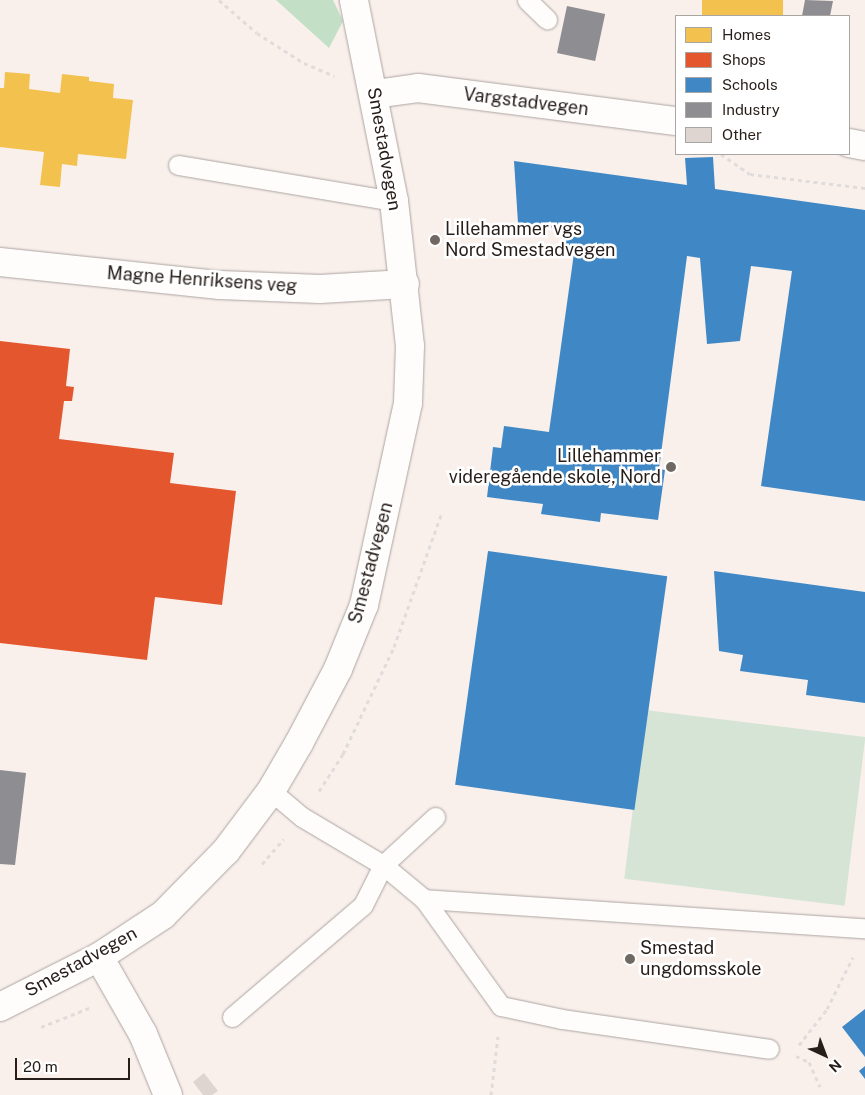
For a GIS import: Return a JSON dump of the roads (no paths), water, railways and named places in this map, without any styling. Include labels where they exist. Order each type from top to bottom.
[{"type":"street","name":"Smestadvegen","points":[[0,1006],[99,957],[163,915],[226,851],[270,791],[338,670],[364,605],[408,403],[410,346],[405,284],[394,201],[360,0]]},
{"type":"street","name":"Vargstadvegen","points":[[375,94],[418,88],[675,121]]},
{"type":"street","points":[[850,143],[865,146]]},
{"type":"street","name":"Magne Henriksens veg","points":[[0,262],[220,285],[320,289],[405,284]]},
{"type":"street","points":[[99,957],[143,1034],[168,1095]]},
{"type":"lane","points":[[527,0],[547,19]]},
{"type":"lane","points":[[178,165],[394,201]]},
{"type":"lane","points":[[270,791],[302,817],[383,865],[424,899],[501,1006],[562,1019],[769,1050]]},
{"type":"lane","points":[[232,1017],[363,905],[383,865],[435,817]]},
{"type":"lane","points":[[424,899],[865,928]]},
{"type":"place","name":"Lillehammer vgs Nord Smestadvegen","points":[[435,240]]},
{"type":"place","name":"Lillehammer videregående skole, Nord","points":[[671,467]]},
{"type":"place","name":"Smestad ungdomsskole","points":[[630,959]]}]
